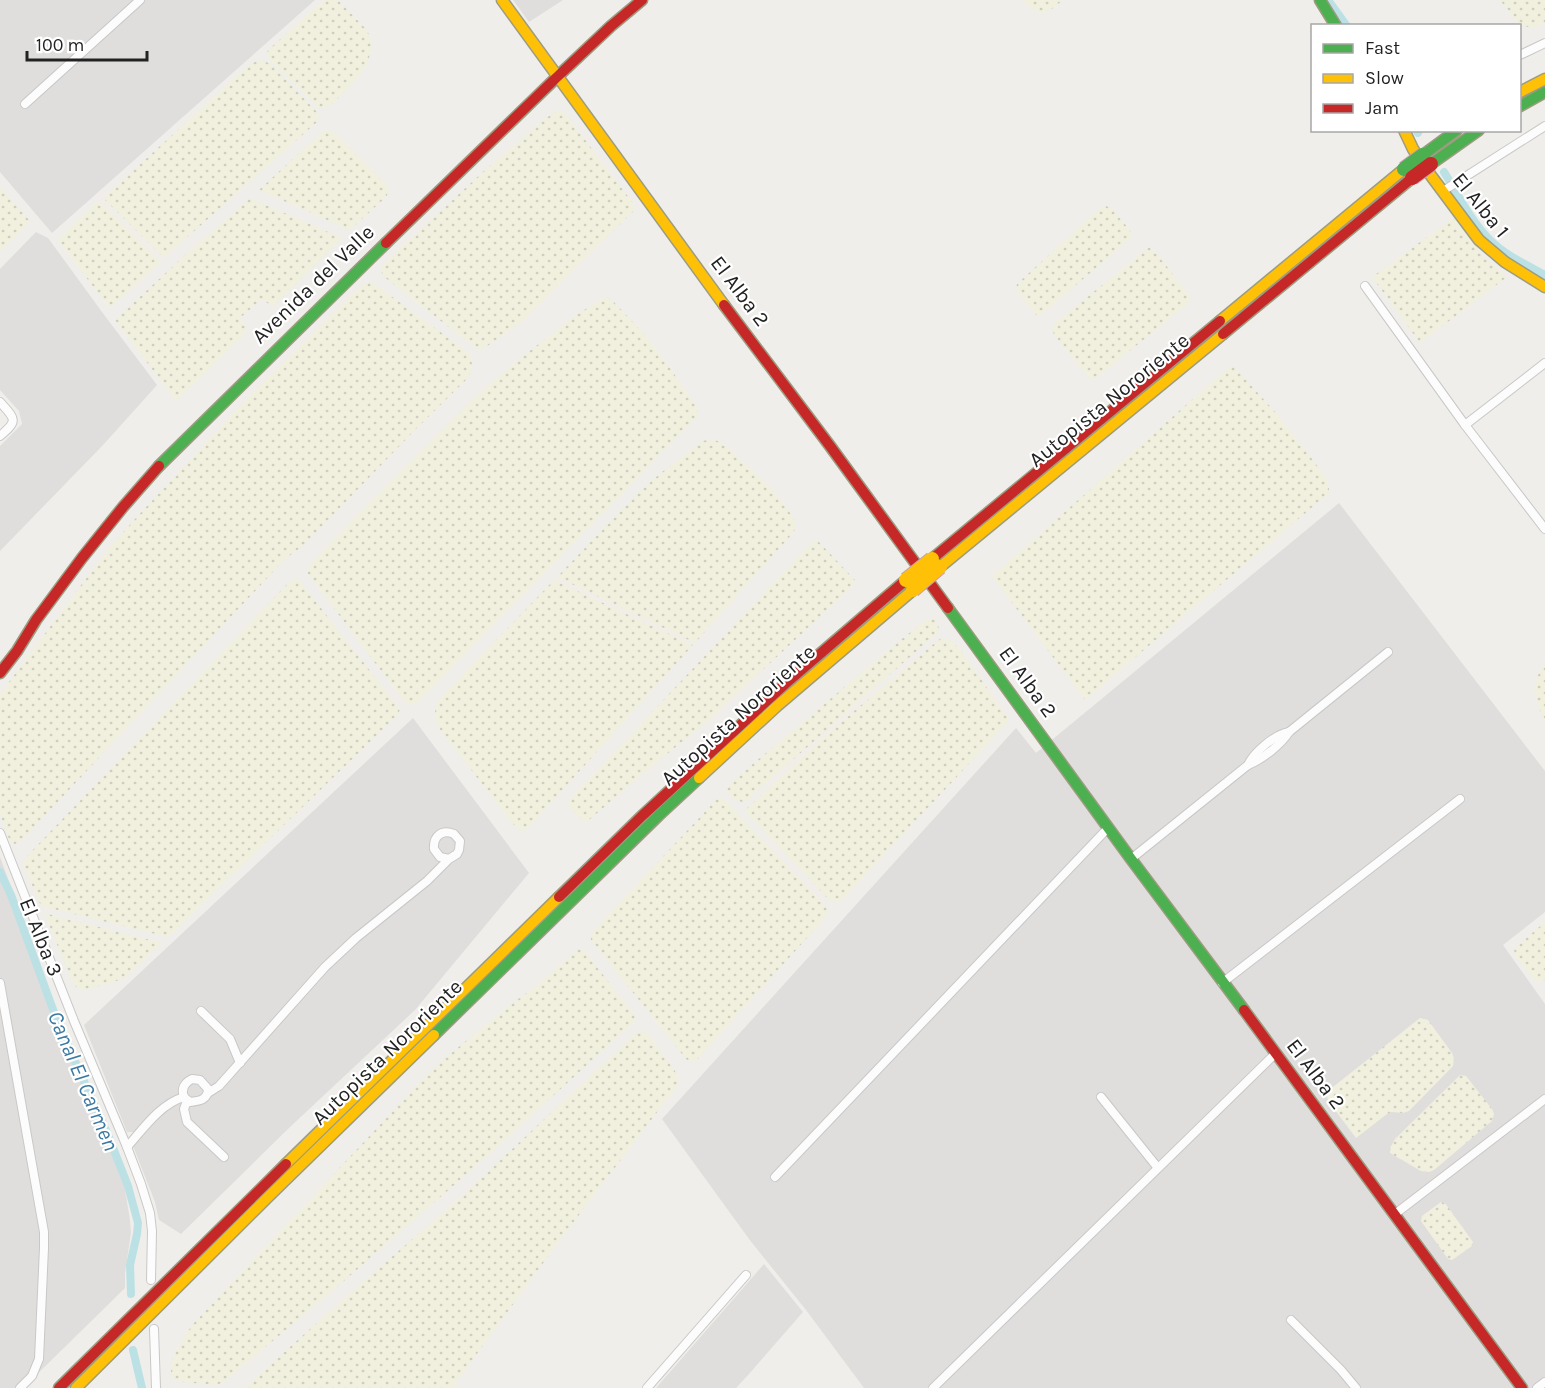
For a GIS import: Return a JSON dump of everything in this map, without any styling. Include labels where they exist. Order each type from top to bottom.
[{"type":"main road","name":"El Alba 2","points":[[502,0],[1108,828],[1522,1388]]},
{"type":"main road","name":"Avenida del Valle","points":[[0,673],[36,620],[102,532],[174,450],[557,77],[642,0]]},
{"type":"main road","points":[[1320,0],[1335,24]]},
{"type":"main road","points":[[1521,91],[1545,79]]},
{"type":"main road","points":[[1521,105],[1545,92]]},
{"type":"main road","name":"El Alba 1","points":[[1405,132],[1413,151],[1427,173],[1446,190],[1470,230],[1483,245],[1509,266],[1545,287]]},
{"type":"main road","name":"Autopista Nororiente","points":[[59,1388],[643,815],[785,684],[910,585],[1427,159],[1455,132]]},
{"type":"main road","name":"Autopista Nororiente","points":[[1427,159],[1475,132]]},
{"type":"main road","name":"Autopista Nororiente","points":[[76,1388],[659,815],[910,585]]},
{"type":"main road","name":"Avenida del Valle","points":[[0,663],[26,628],[36,620]]},
{"type":"street","points":[[25,104],[140,0]]},
{"type":"street","points":[[1521,55],[1545,43]]},
{"type":"street","points":[[1446,190],[1545,126]]},
{"type":"street","points":[[1365,286],[1465,425],[1545,529]]},
{"type":"street","points":[[1465,425],[1545,363]]},
{"type":"street","points":[[0,402],[13,420],[10,427],[0,436]]},
{"type":"street","points":[[1131,859],[1248,765],[1257,761],[1282,741],[1288,732],[1388,652]]},
{"type":"street","points":[[1222,982],[1460,799]]},
{"type":"street","points":[[775,1177],[1108,828]]},
{"type":"street","name":"El Alba 3","points":[[0,833],[74,1021],[127,1147],[147,1204],[153,1241],[151,1280]]},
{"type":"street","points":[[127,1147],[171,1102],[185,1099],[190,1102],[206,1098],[325,967],[356,938],[427,881],[449,859]]},
{"type":"street","points":[[0,983],[44,1232],[39,1359],[32,1376],[20,1388]]},
{"type":"street","points":[[201,1011],[230,1039],[240,1063]]},
{"type":"street","points":[[933,1388],[1275,1054]]},
{"type":"street","points":[[208,1094],[208,1089],[203,1082],[192,1079],[185,1084],[184,1109],[187,1122],[224,1157]]},
{"type":"street","points":[[1101,1097],[1158,1168]]},
{"type":"street","points":[[1395,1214],[1545,1100]]},
{"type":"street","points":[[647,1388],[746,1275]]},
{"type":"street","points":[[1292,1320],[1356,1388]]},
{"type":"street","points":[[154,1329],[156,1388]]},
{"type":"street","points":[[1537,1388],[1545,1382]]},
{"type":"shaded area","points":[[0,0],[315,0],[52,233],[0,172]]},
{"type":"shaded area","points":[[513,0],[563,0],[529,22]]},
{"type":"shaded area","points":[[36,232],[48,238],[157,385],[103,445],[0,551],[0,446],[22,424],[19,411],[0,390],[0,269]]},
{"type":"shaded area","points":[[1339,503],[1545,771],[1545,912],[1503,945],[1545,1004],[1545,1388],[864,1388],[749,1239],[662,1119],[1016,728],[1036,753]]},
{"type":"shaded area","points":[[413,718],[529,873],[415,1010],[289,1128],[181,1234],[159,1220],[155,1202],[133,1146],[138,1139],[136,1132],[127,1132],[84,1025]]},
{"type":"shaded area","points":[[0,857],[67,1040],[97,1108],[124,1184],[131,1233],[125,1288],[23,1388],[0,1388]]},
{"type":"shaded area","points":[[764,1264],[803,1312],[749,1374],[736,1388],[656,1388]]},
{"type":"green space","points":[[324,0],[338,0],[367,30],[371,40],[371,52],[365,68],[334,103],[325,108],[318,107],[269,59],[267,54],[268,50]]},
{"type":"green space","points":[[1023,0],[1063,0],[1043,13],[1031,8]]},
{"type":"green space","points":[[1500,0],[1545,0],[1545,23],[1536,27],[1519,24]]},
{"type":"green space","points":[[261,60],[271,64],[316,111],[319,115],[317,122],[164,258],[103,198],[250,64]]},
{"type":"green space","points":[[559,111],[564,112],[633,203],[634,211],[523,321],[483,349],[477,349],[388,280],[382,274],[382,265],[486,169],[541,122]]},
{"type":"green space","points":[[323,131],[334,132],[388,187],[386,197],[350,230],[259,190]]},
{"type":"green space","points":[[0,187],[30,221],[0,252]]},
{"type":"green space","points":[[250,198],[342,238],[273,307],[262,299],[240,318],[245,325],[246,333],[176,401],[115,320]]},
{"type":"green space","points":[[97,202],[102,203],[161,262],[111,306],[107,305],[61,244],[59,238]]},
{"type":"green space","points":[[1106,206],[1112,209],[1129,229],[1131,238],[1041,315],[1036,315],[1016,290],[1017,284],[1099,209]]},
{"type":"green space","points":[[1453,218],[1482,255],[1507,277],[1420,343],[1372,277]]},
{"type":"green space","points":[[1148,248],[1154,250],[1189,295],[1189,303],[1095,379],[1090,379],[1054,335],[1052,327]]},
{"type":"green space","points":[[372,282],[465,350],[471,357],[472,365],[472,371],[467,379],[304,545],[285,559],[23,839],[15,844],[10,842],[0,814],[0,694],[108,549],[252,393],[363,284]]},
{"type":"green space","points":[[605,297],[611,299],[648,338],[696,406],[698,416],[417,703],[406,704],[307,570],[326,547],[471,401],[509,367],[576,315]]},
{"type":"green space","points":[[1230,366],[1238,371],[1276,413],[1309,455],[1325,476],[1329,493],[1085,700],[992,576]]},
{"type":"green space","points":[[702,441],[718,441],[728,447],[770,487],[787,508],[796,523],[796,528],[695,643],[557,577],[638,493]]},
{"type":"green space","points":[[817,540],[855,580],[855,584],[709,720],[588,821],[583,821],[569,807],[571,798],[812,542]]},
{"type":"green space","points":[[296,578],[400,709],[398,715],[168,937],[41,906],[24,866],[24,861],[30,853],[289,582]]},
{"type":"green space","points":[[554,580],[693,645],[531,825],[523,831],[513,824],[441,731],[435,712],[443,695]]},
{"type":"green space","points":[[931,619],[938,624],[939,630],[936,634],[746,801],[736,800],[727,793],[727,788],[742,773],[898,642],[926,620]]},
{"type":"green space","points":[[941,638],[950,640],[961,650],[1007,717],[1007,723],[842,900],[833,902],[746,811],[827,734]]},
{"type":"green space","points":[[1545,664],[1545,720],[1539,709],[1534,689],[1538,675]]},
{"type":"green space","points":[[721,798],[823,903],[827,914],[696,1061],[691,1062],[686,1059],[591,940],[591,936],[592,932],[717,799]]},
{"type":"green space","points":[[44,913],[162,943],[126,977],[88,989],[81,989],[73,983]]},
{"type":"green space","points":[[1545,922],[1545,980],[1539,982],[1534,980],[1516,957],[1514,950]]},
{"type":"green space","points":[[580,948],[634,1014],[633,1023],[484,1159],[225,1381],[217,1385],[173,1379],[171,1371],[173,1357],[193,1324],[422,1080],[444,1059]]},
{"type":"green space","points":[[1420,1018],[1428,1020],[1452,1053],[1453,1066],[1409,1111],[1387,1114],[1356,1138],[1329,1102],[1328,1091]]},
{"type":"green space","points":[[644,1031],[677,1074],[679,1078],[677,1086],[560,1240],[452,1388],[247,1388],[341,1301],[463,1195],[634,1035]]},
{"type":"green space","points":[[1460,1075],[1466,1076],[1492,1109],[1494,1114],[1492,1121],[1429,1172],[1421,1171],[1390,1153],[1395,1139]]},
{"type":"green space","points":[[1441,1202],[1445,1203],[1473,1242],[1472,1246],[1452,1260],[1448,1259],[1421,1221],[1422,1216]]},
{"type":"waterway","points":[[1328,0],[1346,24]]},
{"type":"waterway","points":[[1444,172],[1482,232],[1508,255],[1545,275]]},
{"type":"waterway","name":"Canal El Carmen","points":[[0,872],[11,895],[58,1023],[128,1186],[138,1223],[130,1265],[131,1294]]},
{"type":"waterway","name":"Canal El Carmen","points":[[133,1350],[142,1388]]},
{"type":"traffic: fast","points":[[1320,0],[1335,24]]},
{"type":"traffic: fast","points":[[1521,105],[1545,92]]},
{"type":"traffic: fast","points":[[1423,155],[1454,132]]},
{"type":"traffic: fast","points":[[1431,164],[1476,132]]},
{"type":"traffic: fast","points":[[1404,169],[1423,155]]},
{"type":"traffic: fast","points":[[159,466],[386,243]]},
{"type":"traffic: fast","points":[[948,608],[1244,1010]]},
{"type":"traffic: fast","points":[[434,1035],[699,778]]},
{"type":"traffic: slow","points":[[502,0],[724,305]]},
{"type":"traffic: slow","points":[[1521,91],[1545,79]]},
{"type":"traffic: slow","points":[[1405,132],[1423,165],[1479,240],[1505,262],[1545,287]]},
{"type":"traffic: slow","points":[[1220,321],[1404,169]]},
{"type":"traffic: slow","points":[[940,567],[1223,334]]},
{"type":"traffic: slow","points":[[906,580],[932,559]]},
{"type":"traffic: slow","points":[[913,590],[940,567]]},
{"type":"traffic: slow","points":[[699,778],[777,706],[913,590]]},
{"type":"traffic: slow","points":[[286,1164],[559,897]]},
{"type":"traffic: slow","points":[[76,1388],[434,1035]]},
{"type":"traffic: jam","points":[[386,243],[557,77],[642,0]]},
{"type":"traffic: jam","points":[[1412,178],[1431,164]]},
{"type":"traffic: jam","points":[[1223,334],[1412,178]]},
{"type":"traffic: jam","points":[[724,305],[948,608]]},
{"type":"traffic: jam","points":[[932,559],[1220,321]]},
{"type":"traffic: jam","points":[[0,673],[82,558],[159,466]]},
{"type":"traffic: jam","points":[[559,897],[643,815],[785,684],[906,580]]},
{"type":"traffic: jam","points":[[1244,1010],[1522,1388]]},
{"type":"traffic: jam","points":[[59,1388],[286,1164]]}]
